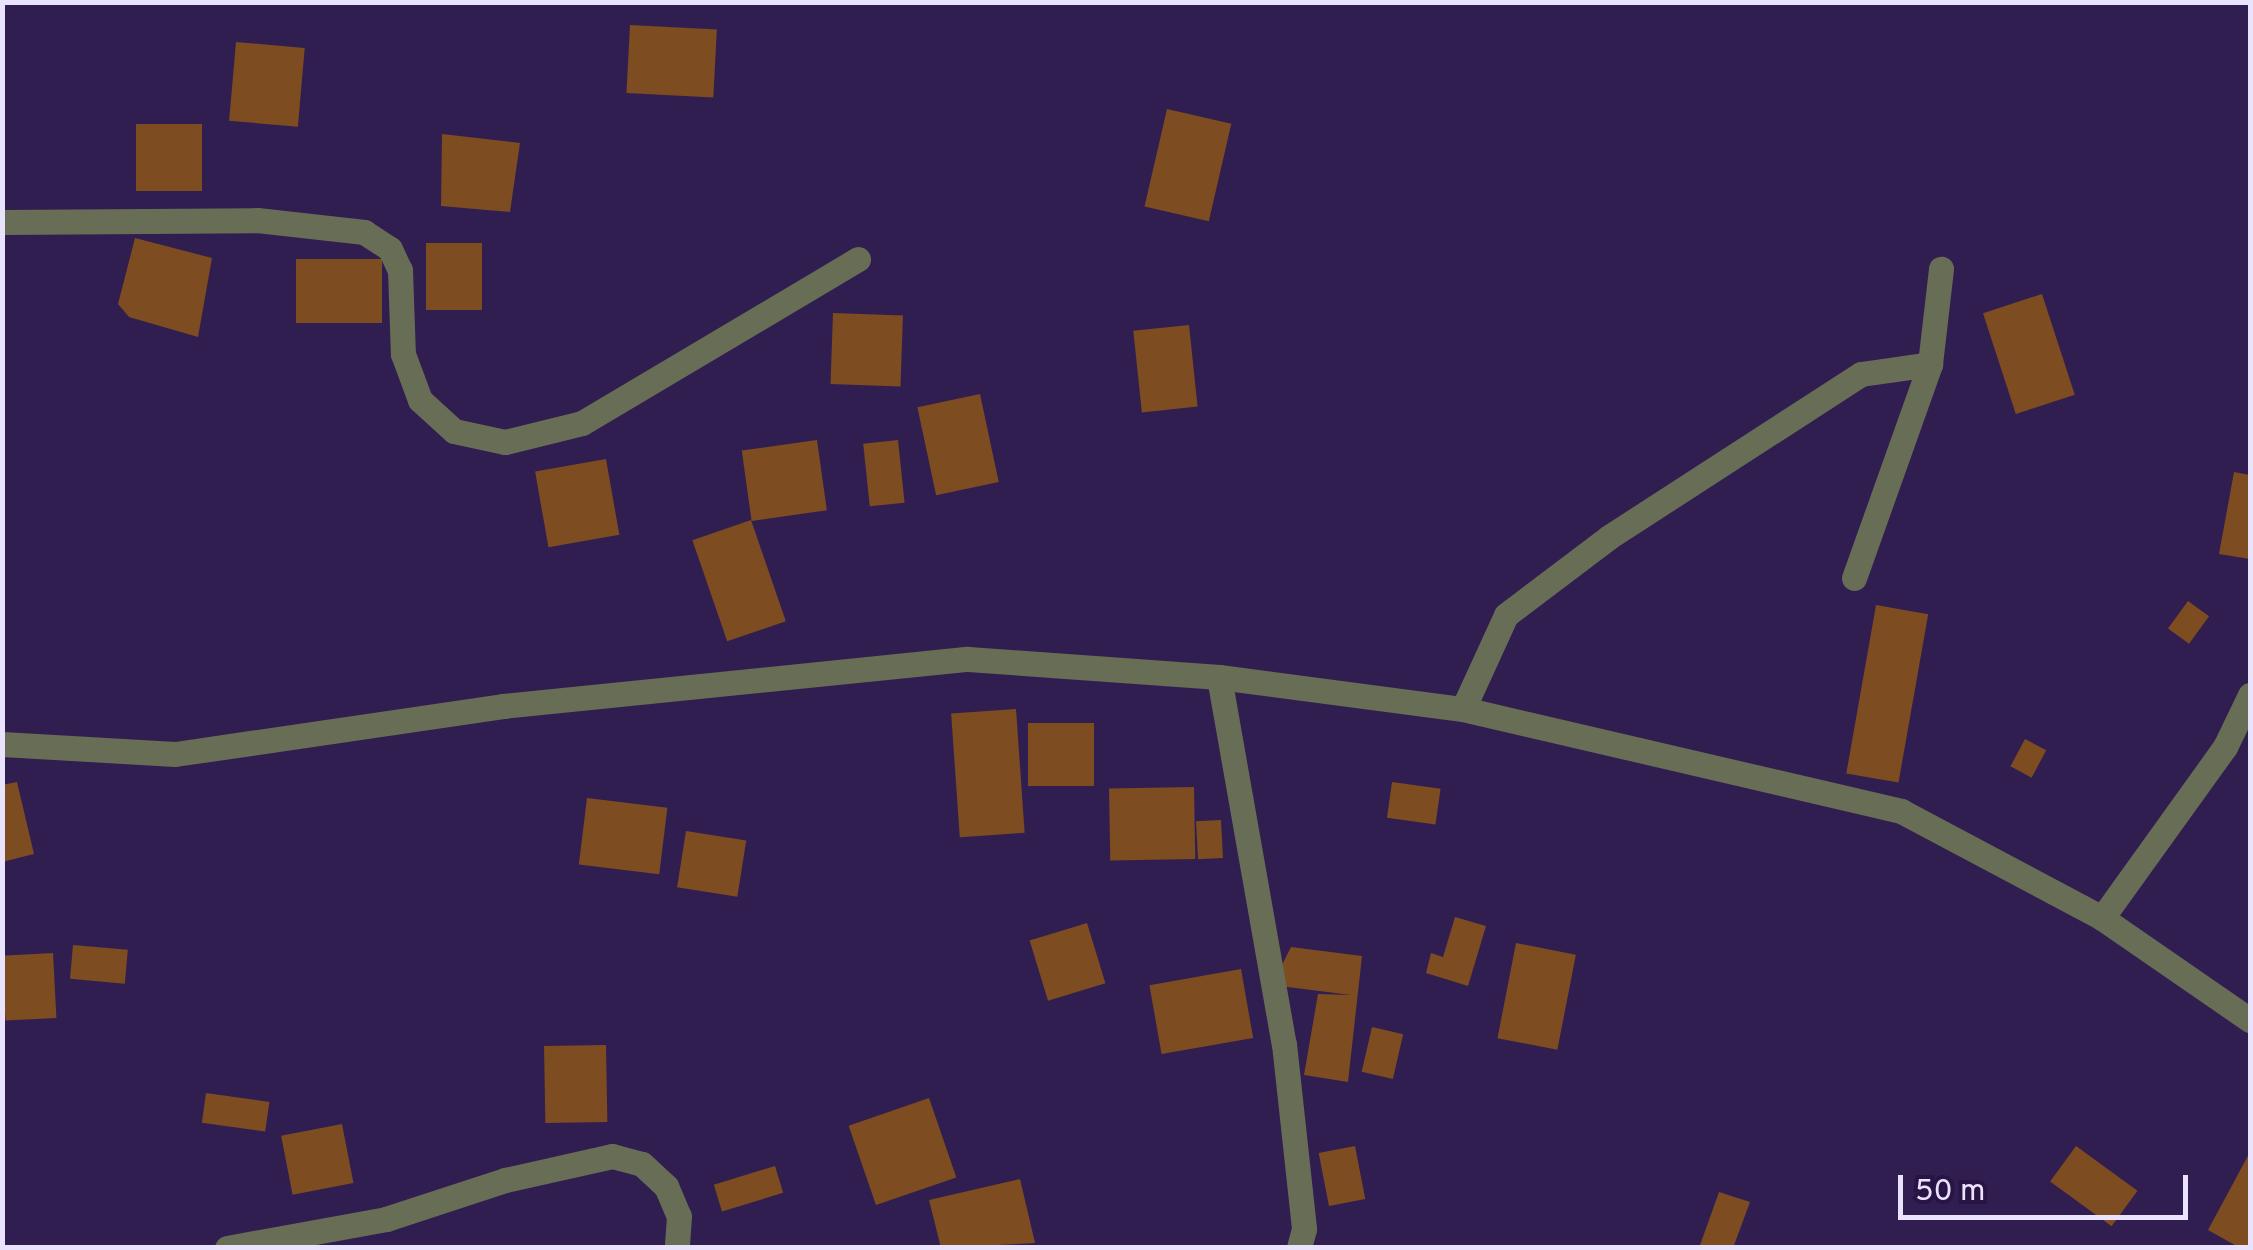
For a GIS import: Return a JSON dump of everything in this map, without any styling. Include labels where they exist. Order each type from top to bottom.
[{"type":"street","points":[[2,222],[258,220],[364,232],[390,249],[400,270],[404,354],[420,400],[454,431],[505,442],[582,423],[858,260]]},
{"type":"street","points":[[1854,578],[1930,364],[1941,269]]},
{"type":"street","points":[[1463,710],[1506,615],[1609,537],[1861,374],[1930,364]]},
{"type":"street","points":[[2,744],[175,754],[503,706],[968,658],[1220,677],[1463,710],[1901,810],[2102,918],[2250,1020]]},
{"type":"street","points":[[1220,677],[1284,1044],[1304,1229],[1299,1248]]},
{"type":"street","points":[[2102,918],[2225,747],[2250,695]]},
{"type":"street","points":[[228,1248],[386,1219],[505,1180],[612,1156],[642,1164],[666,1186],[678,1216],[677,1248]]},
{"type":"building","points":[[630,25],[717,30],[713,97],[626,93]]},
{"type":"building","points":[[236,42],[305,48],[298,127],[229,121]]},
{"type":"building","points":[[1167,109],[1231,124],[1209,221],[1145,206]]},
{"type":"building","points":[[136,124],[202,124],[202,191],[136,191]]},
{"type":"building","points":[[442,134],[520,143],[510,212],[441,206]]},
{"type":"building","points":[[135,238],[212,258],[198,337],[129,317],[118,304]]},
{"type":"building","points":[[426,243],[482,243],[482,310],[426,310]]},
{"type":"building","points":[[296,259],[382,259],[382,323],[296,323]]},
{"type":"building","points":[[2042,294],[2075,395],[2016,414],[1983,313]]},
{"type":"building","points":[[833,313],[903,315],[900,386],[831,384]]},
{"type":"building","points":[[1189,325],[1198,407],[1142,412],[1133,331]]},
{"type":"building","points":[[980,394],[999,482],[936,495],[917,407]]},
{"type":"building","points":[[817,440],[827,510],[752,521],[742,451]]},
{"type":"building","points":[[898,440],[905,503],[870,506],[863,444]]},
{"type":"building","points":[[606,459],[619,535],[548,547],[535,472]]},
{"type":"building","points":[[2234,472],[2250,475],[2250,559],[2219,554]]},
{"type":"building","points":[[751,520],[786,621],[727,641],[692,540]]},
{"type":"building","points":[[2188,601],[2209,616],[2189,644],[2168,629]]},
{"type":"building","points":[[1876,605],[1928,614],[1899,783],[1846,773]]},
{"type":"building","points":[[1016,709],[1025,833],[960,837],[951,714]]},
{"type":"building","points":[[1028,723],[1094,723],[1094,786],[1028,786]]},
{"type":"building","points":[[2025,739],[2046,750],[2032,778],[2010,766]]},
{"type":"building","points":[[17,782],[34,854],[2,862],[2,785]]},
{"type":"building","points":[[1392,782],[1441,789],[1436,824],[1387,818]]},
{"type":"building","points":[[1194,787],[1195,859],[1110,860],[1109,788]]},
{"type":"building","points":[[587,798],[667,808],[659,874],[579,865]]},
{"type":"building","points":[[1221,820],[1223,858],[1198,859],[1196,821]]},
{"type":"building","points":[[686,831],[746,841],[737,897],[677,887]]},
{"type":"building","points":[[1455,917],[1486,926],[1468,986],[1426,973],[1431,953],[1443,957]]},
{"type":"building","points":[[1087,923],[1105,983],[1048,1001],[1030,941]]},
{"type":"building","points":[[1516,943],[1576,955],[1557,1050],[1497,1038]]},
{"type":"building","points":[[73,945],[128,950],[125,984],[70,979]]},
{"type":"building","points":[[1291,947],[1362,956],[1348,1082],[1304,1075],[1318,994],[1351,995],[1272,985]]},
{"type":"building","points":[[53,953],[56,1018],[5,1021],[2,956]]},
{"type":"building","points":[[1241,969],[1253,1038],[1162,1054],[1149,985]]},
{"type":"building","points":[[1372,1027],[1403,1034],[1393,1079],[1362,1072]]},
{"type":"building","points":[[606,1045],[607,1122],[545,1123],[544,1046]]},
{"type":"building","points":[[206,1093],[269,1102],[265,1132],[202,1123]]},
{"type":"building","points":[[929,1098],[956,1177],[876,1205],[849,1126]]},
{"type":"building","points":[[342,1124],[353,1183],[293,1195],[281,1136]]},
{"type":"building","points":[[1355,1146],[1365,1199],[1329,1206],[1319,1153]]},
{"type":"building","points":[[2076,1146],[2137,1191],[2112,1226],[2050,1182]]},
{"type":"building","points":[[2250,1152],[2250,1248],[2240,1248],[2208,1230]]},
{"type":"building","points":[[775,1166],[783,1193],[722,1211],[714,1185]]},
{"type":"building","points":[[1020,1179],[1035,1243],[941,1248],[929,1200]]},
{"type":"building","points":[[1719,1192],[1750,1202],[1733,1248],[1699,1248]]}]
